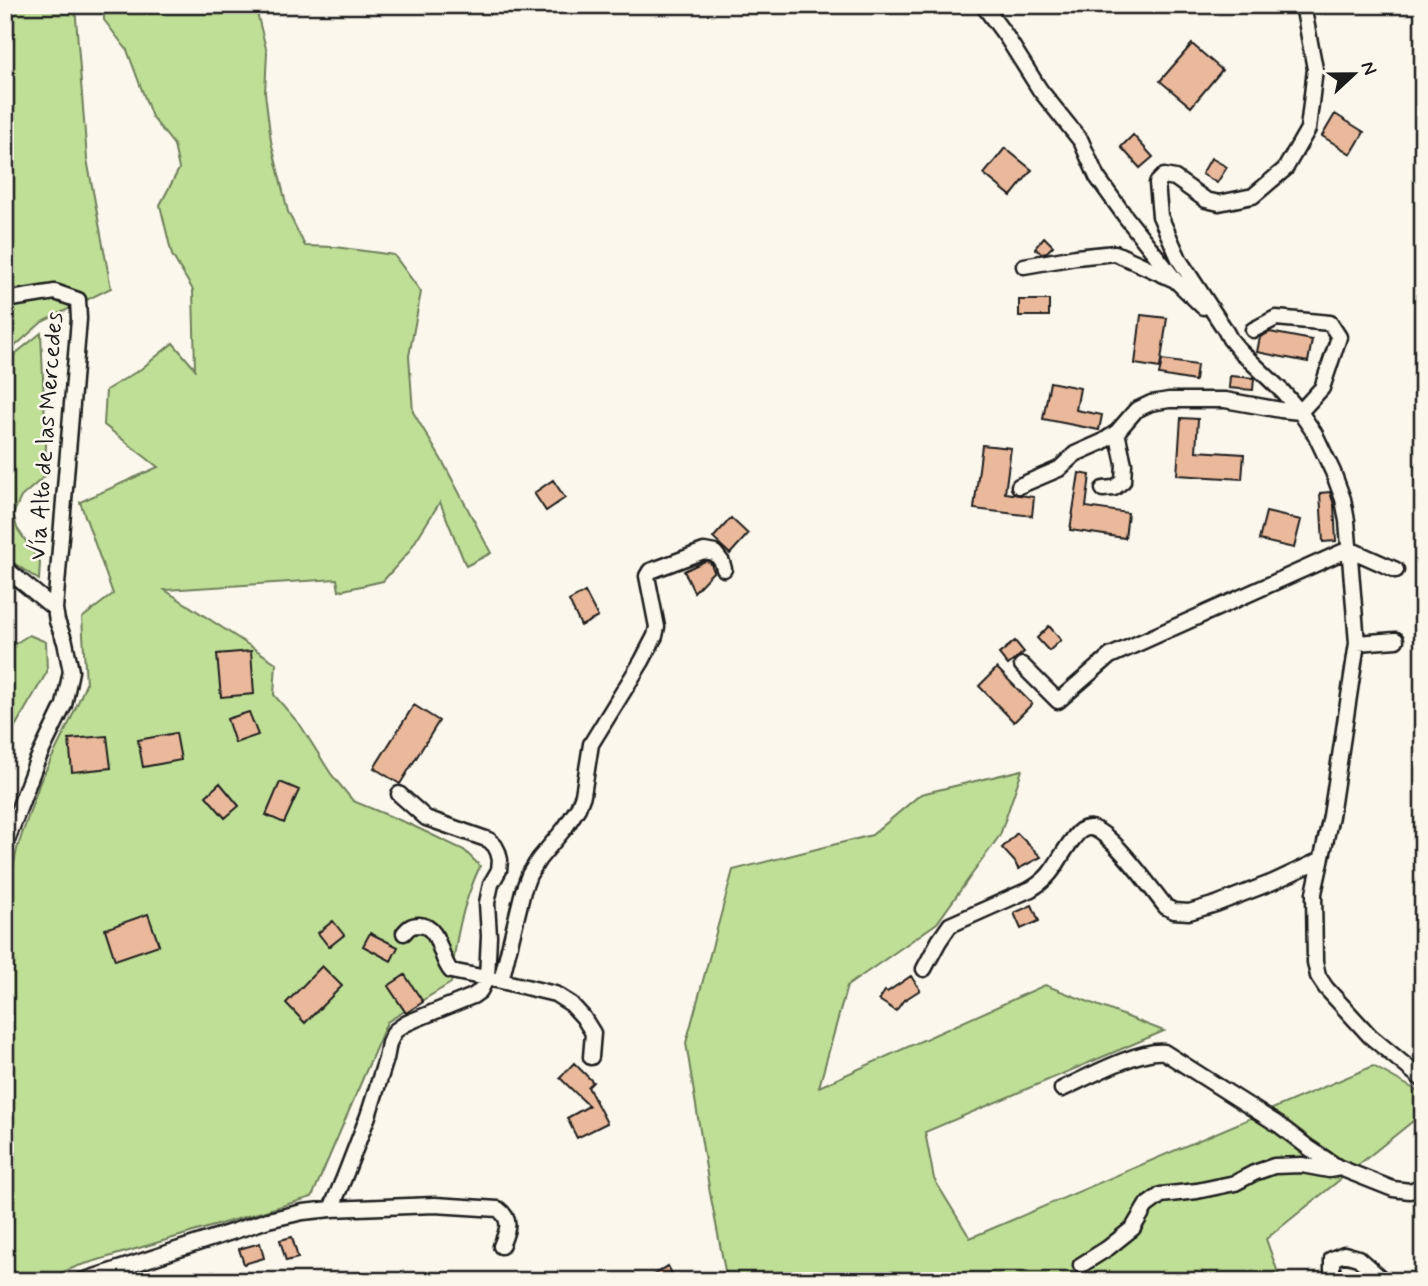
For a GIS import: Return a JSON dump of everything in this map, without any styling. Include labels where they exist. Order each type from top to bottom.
[{"type":"street","points":[[983,5],[1040,90],[1081,141],[1097,177],[1176,281],[1224,328]]},
{"type":"street","points":[[1303,5],[1315,69],[1308,129],[1284,169],[1254,196],[1219,203],[1206,200],[1175,178],[1164,176],[1157,183],[1160,216],[1180,261],[1230,339],[1283,392],[1315,434],[1336,481],[1345,510],[1357,643],[1331,816],[1314,893],[1315,962],[1318,976],[1326,988],[1370,1036],[1423,1080]]},
{"type":"street","points":[[1024,266],[1115,253],[1176,281]]},
{"type":"street","name":"Vía Alto de las Mercedes","points":[[5,300],[55,292],[78,300],[79,319],[54,608],[71,671],[64,705],[36,763],[6,842]]},
{"type":"street","points":[[1253,330],[1276,318],[1298,319],[1330,323],[1339,337],[1322,388],[1300,412]]},
{"type":"street","points":[[1019,486],[1059,469],[1075,454],[1102,442],[1117,432],[1136,410],[1151,403],[1169,400],[1225,400],[1300,412]]},
{"type":"street","points":[[1103,489],[1114,488],[1123,481],[1124,464],[1117,432]]},
{"type":"street","points":[[1022,665],[1058,701],[1110,656],[1349,549],[1396,570]]},
{"type":"street","points":[[331,1209],[368,1115],[389,1043],[396,1031],[405,1024],[473,996],[494,979],[529,875],[578,808],[583,795],[591,744],[642,661],[654,636],[657,627],[647,576],[650,571],[704,551],[715,553],[724,569]]},
{"type":"street","points":[[5,568],[54,608]]},
{"type":"street","points":[[1357,643],[1396,640]]},
{"type":"street","points":[[399,794],[426,818],[489,841],[495,846],[500,860],[499,870],[491,884],[487,903],[494,979]]},
{"type":"street","points":[[924,969],[950,925],[1043,882],[1073,838],[1082,830],[1093,828],[1111,841],[1166,907],[1182,913],[1239,895],[1321,860]]},
{"type":"street","points":[[404,933],[415,925],[424,926],[437,940],[448,968],[455,972],[555,994],[571,1004],[593,1033],[591,1057]]},
{"type":"street","points":[[1062,1089],[1148,1052],[1164,1052],[1270,1119],[1340,1168],[1393,1189],[1410,1191],[1423,1186]]},
{"type":"street","points":[[1081,1265],[1133,1228],[1146,1206],[1161,1195],[1235,1183],[1274,1166],[1302,1165],[1329,1170],[1340,1168]]},
{"type":"street","points":[[82,1281],[268,1220],[331,1209],[435,1205],[498,1209],[505,1214],[509,1226],[501,1246]]},
{"type":"street","points":[[1338,1281],[1332,1271],[1332,1259],[1344,1254],[1358,1258],[1384,1281]]},
{"type":"green space","points":[[5,5],[75,5],[87,159],[111,288],[42,322],[5,355]]},
{"type":"green space","points":[[104,5],[253,5],[267,52],[265,93],[271,141],[288,212],[305,246],[394,255],[421,292],[409,356],[413,412],[491,553],[466,566],[440,502],[408,553],[383,581],[339,591],[337,579],[165,590],[276,663],[274,695],[301,726],[331,774],[353,801],[464,850],[480,866],[460,923],[451,983],[387,1022],[312,1197],[78,1266],[40,1281],[5,1281],[5,907],[17,849],[40,782],[86,684],[82,618],[113,594],[80,502],[158,467],[104,425],[106,390],[141,369],[173,343],[195,369],[193,290],[172,255],[160,205],[179,169],[174,145],[152,117],[127,50],[104,20]]},
{"type":"green space","points":[[41,333],[45,476],[21,497],[13,514],[17,528],[40,562],[39,580],[5,557],[5,365]]},
{"type":"green space","points":[[29,635],[46,642],[47,672],[13,730],[5,759],[5,650]]},
{"type":"green space","points":[[1022,770],[1000,835],[937,923],[847,986],[819,1087],[1045,985],[1164,1031],[925,1132],[934,1179],[970,1238],[1373,1066],[1423,1094],[1423,1113],[1266,1239],[1281,1281],[727,1281],[686,1043],[733,870],[872,835],[921,794]]},
{"type":"building","points":[[1192,44],[1222,70],[1191,107],[1160,81]]},
{"type":"building","points":[[1335,114],[1364,132],[1351,154],[1322,136]]},
{"type":"building","points":[[1133,135],[1153,157],[1140,168],[1121,147]]},
{"type":"building","points":[[1005,148],[1032,170],[1011,196],[984,174]]},
{"type":"building","points":[[1211,158],[1227,167],[1217,183],[1202,174]]},
{"type":"building","points":[[1044,237],[1053,246],[1047,252],[1041,253],[1035,248]]},
{"type":"building","points":[[1019,300],[1049,300],[1049,316],[1019,316]]},
{"type":"building","points":[[1141,315],[1167,318],[1160,368],[1135,364]]},
{"type":"building","points":[[1270,332],[1312,340],[1308,362],[1257,352],[1260,337]]},
{"type":"building","points":[[1162,360],[1197,365],[1195,381],[1159,375]]},
{"type":"building","points":[[1230,376],[1254,378],[1253,390],[1229,388]]},
{"type":"building","points":[[1050,382],[1080,388],[1076,410],[1102,415],[1099,430],[1043,419]]},
{"type":"building","points":[[1181,418],[1198,419],[1196,451],[1244,454],[1242,479],[1177,475]]},
{"type":"building","points":[[982,445],[1011,448],[1005,493],[1034,497],[1032,516],[974,509]]},
{"type":"building","points":[[1079,473],[1090,475],[1086,507],[1128,513],[1125,538],[1070,530]]},
{"type":"building","points":[[553,480],[565,498],[546,511],[534,493]]},
{"type":"building","points":[[1330,492],[1334,505],[1336,541],[1323,542],[1320,493]]},
{"type":"building","points":[[1266,512],[1301,520],[1294,548],[1259,540]]},
{"type":"building","points":[[731,518],[748,534],[730,554],[713,538]]},
{"type":"building","points":[[705,561],[710,562],[714,571],[694,592],[684,571]]},
{"type":"building","points":[[585,592],[598,617],[581,626],[569,601]]},
{"type":"building","points":[[1049,626],[1061,640],[1049,651],[1037,638]]},
{"type":"building","points":[[1015,641],[1024,652],[1008,665],[999,654]]},
{"type":"building","points":[[251,651],[254,694],[221,697],[217,654]]},
{"type":"building","points":[[997,668],[1032,704],[1014,722],[979,686]]},
{"type":"building","points":[[414,705],[439,721],[400,784],[374,768]]},
{"type":"building","points":[[249,712],[258,735],[235,743],[227,719]]},
{"type":"building","points":[[176,733],[181,760],[143,767],[138,740]]},
{"type":"building","points":[[107,736],[111,768],[72,772],[69,739]]},
{"type":"building","points":[[280,782],[299,790],[284,823],[266,815]]},
{"type":"building","points":[[220,783],[239,806],[225,818],[206,796]]},
{"type":"building","points":[[1017,833],[1041,857],[1018,869],[1002,848]]},
{"type":"building","points":[[1032,905],[1039,921],[1021,929],[1014,913]]},
{"type":"building","points":[[148,914],[159,945],[115,960],[105,929]]},
{"type":"building","points":[[333,921],[344,935],[329,947],[318,933]]},
{"type":"building","points":[[370,933],[398,947],[391,961],[363,946]]},
{"type":"building","points":[[322,966],[342,986],[305,1023],[286,1003]]},
{"type":"building","points":[[405,975],[423,1002],[406,1013],[388,986]]},
{"type":"building","points":[[911,976],[920,990],[903,1001],[896,1011],[879,1000],[885,991]]},
{"type":"building","points":[[574,1063],[593,1082],[588,1087],[607,1123],[577,1138],[567,1118],[589,1106],[560,1078]]},
{"type":"building","points":[[292,1237],[298,1258],[286,1261],[280,1240]]},
{"type":"building","points":[[260,1243],[264,1258],[244,1264],[239,1249]]},
{"type":"building","points":[[668,1266],[676,1281],[644,1281]]}]
